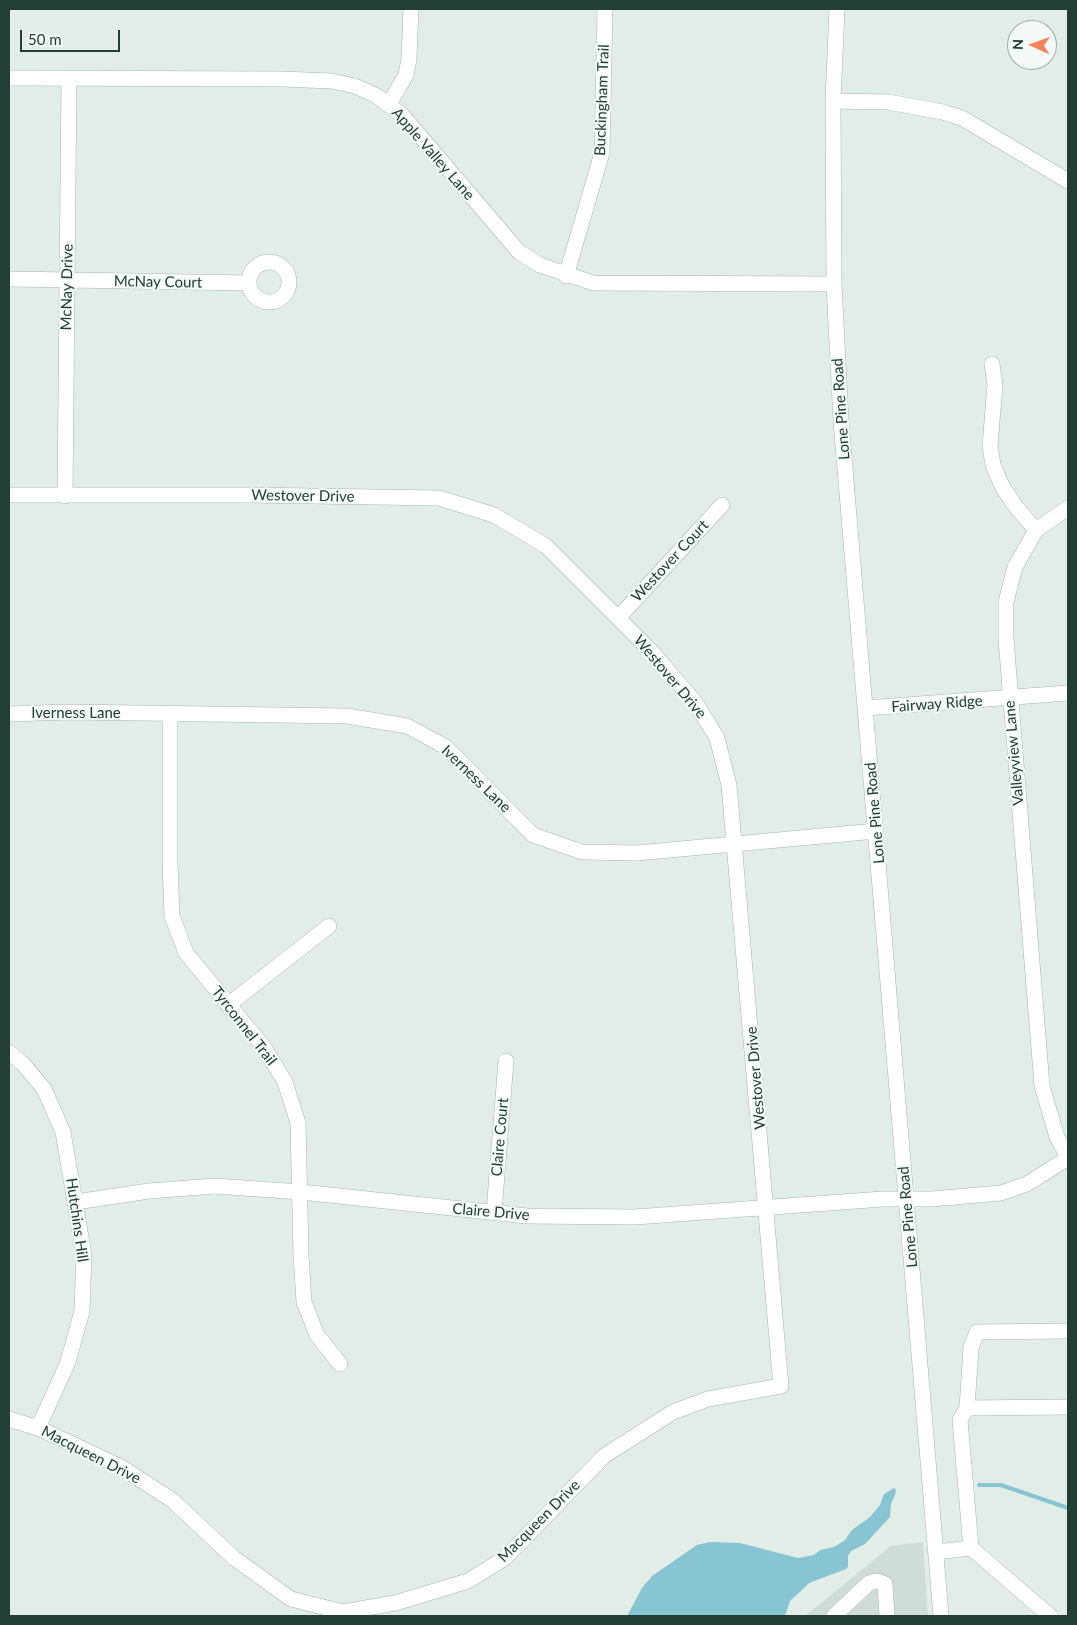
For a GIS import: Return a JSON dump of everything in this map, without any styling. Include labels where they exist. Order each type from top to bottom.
[{"type":"street","points":[[390,104],[406,75],[409,59],[410,9]]},
{"type":"street","name":"Buckingham Trail","points":[[566,276],[602,152],[604,9]]},
{"type":"street","name":"Lone Pine Road","points":[[837,9],[833,101],[834,284],[841,421],[941,1616]]},
{"type":"street","name":"Apple Valley Lane","points":[[9,78],[282,79],[331,81],[355,86],[390,104],[403,116],[518,252],[540,265],[566,276],[594,283],[834,284]]},
{"type":"street","name":"McNay Drive","points":[[65,496],[69,78]]},
{"type":"street","points":[[833,101],[888,102],[943,112],[962,118],[1068,181]]},
{"type":"street","name":"McNay Court","points":[[9,279],[250,283]]},
{"type":"street","points":[[992,364],[995,385],[990,446],[993,465],[1007,493],[1036,530],[1049,519],[1068,508]]},
{"type":"street","name":"Westover Drive","points":[[9,496],[248,495],[439,498],[494,515],[546,546],[618,617],[695,702],[717,738],[729,785],[781,1386]]},
{"type":"street","name":"Westover Court","points":[[618,617],[722,505]]},
{"type":"street","name":"Valleyview Lane","points":[[1036,530],[1014,567],[1006,602],[1009,699],[1042,1086],[1057,1137],[1068,1158]]},
{"type":"street","name":"Fairway Ridge","points":[[866,708],[1009,699],[1068,693]]},
{"type":"street","name":"Iverness Lane","points":[[9,714],[170,713],[347,716],[407,726],[446,747],[533,836],[582,852],[637,853],[876,832]]},
{"type":"street","name":"Tyrconnel Trail","points":[[170,713],[172,916],[186,954],[264,1046],[285,1082],[298,1123],[304,1302],[317,1335],[340,1364]]},
{"type":"street","points":[[228,1005],[329,926]]},
{"type":"street","name":"Hutchins Hill","points":[[9,1052],[23,1064],[44,1088],[63,1132],[84,1255],[82,1311],[68,1362],[38,1428]]},
{"type":"street","name":"Claire Court","points":[[494,1212],[506,1061]]},
{"type":"street","name":"Claire Drive","points":[[76,1202],[149,1191],[215,1186],[301,1192],[527,1216],[635,1217],[1001,1193],[1028,1184],[1068,1158]]},
{"type":"street","points":[[1050,1616],[971,1548],[960,1420],[967,1408],[971,1348],[977,1332],[1068,1331]]},
{"type":"street","name":"Macqueen Drive","points":[[9,1419],[38,1428],[121,1467],[172,1500],[234,1558],[291,1599],[344,1612],[396,1603],[468,1581],[505,1558],[604,1456],[673,1412],[708,1399],[781,1386]]},
{"type":"street","points":[[967,1408],[1068,1408]]},
{"type":"street","points":[[936,1552],[971,1548]]},
{"type":"street","points":[[834,1616],[869,1583],[877,1581],[885,1584],[887,1616]]},
{"type":"shaded area","points":[[923,1542],[928,1616],[805,1616],[891,1546]]},
{"type":"water","points":[[895,1488],[896,1492],[891,1504],[890,1517],[865,1544],[851,1551],[848,1556],[848,1567],[809,1583],[790,1601],[785,1616],[627,1616],[642,1588],[652,1576],[697,1545],[710,1542],[740,1543],[798,1558],[814,1555],[820,1550],[834,1547],[845,1540],[852,1530],[870,1517],[880,1505],[884,1494]]},
{"type":"waterway","points":[[979,1485],[1001,1485],[1068,1508]]}]
